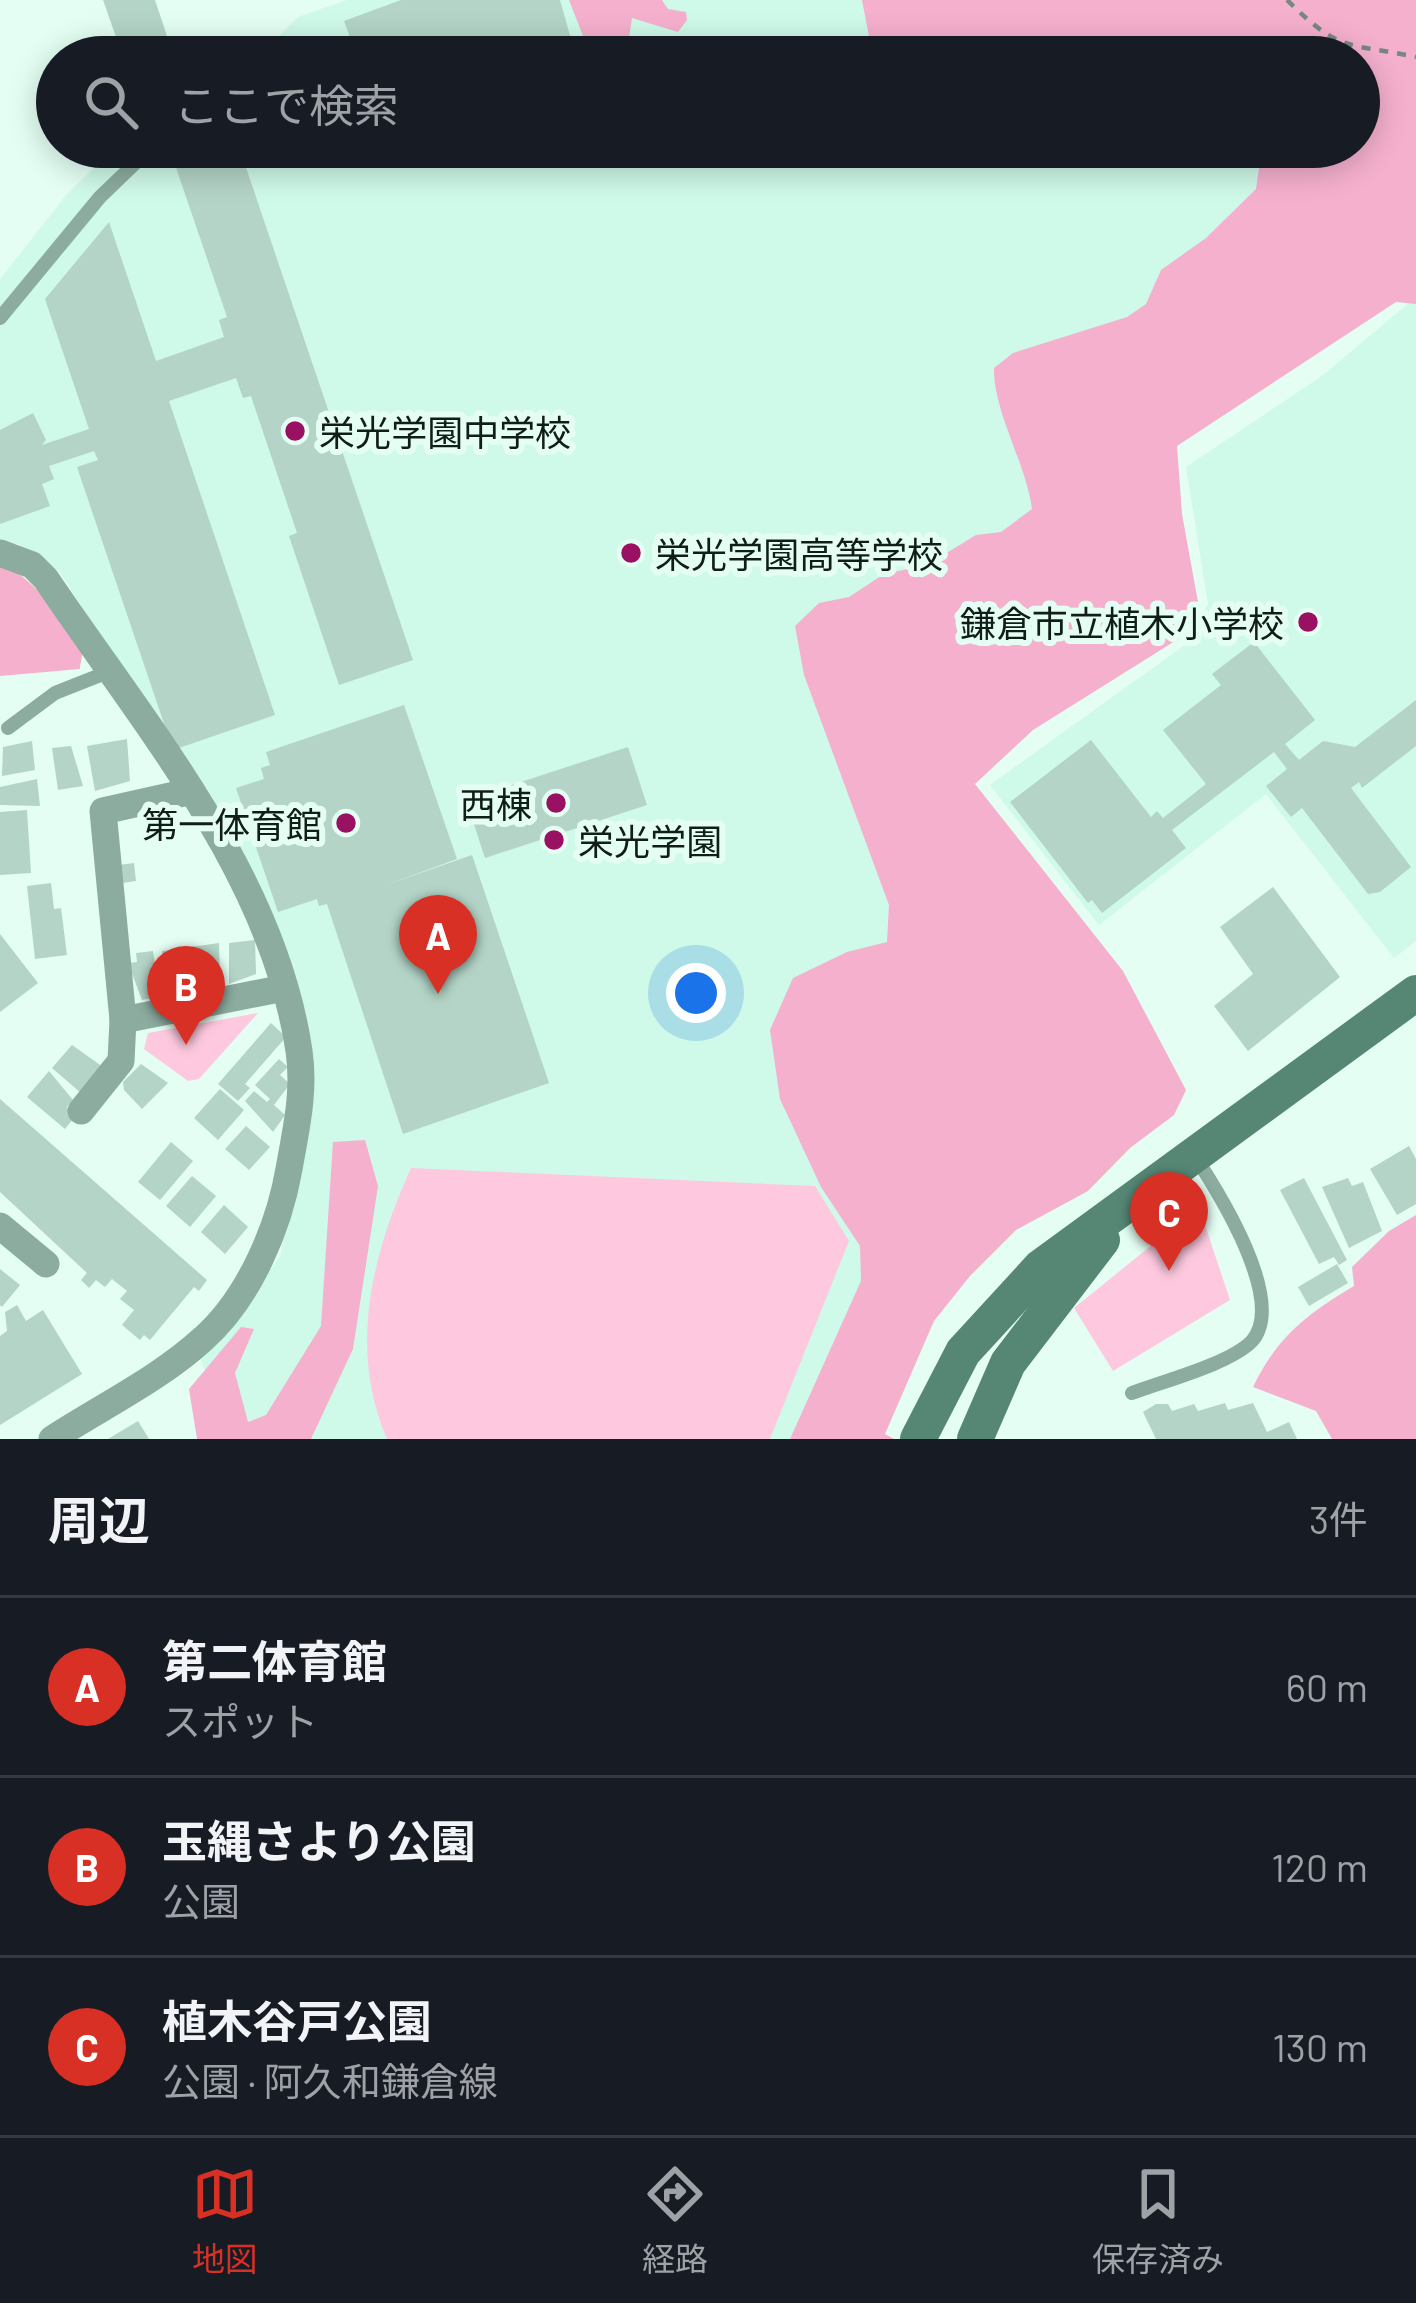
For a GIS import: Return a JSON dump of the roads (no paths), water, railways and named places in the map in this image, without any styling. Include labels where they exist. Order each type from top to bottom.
[{"type":"main road","points":[[918,1439],[963,1352],[1041,1267],[1416,993]]},
{"type":"main road","points":[[974,1439],[984,1408],[1036,1320],[1144,1192]]},
{"type":"street","points":[[0,553],[32,565],[46,579],[188,791],[249,892],[284,988],[299,1053],[301,1110],[283,1202],[250,1275],[206,1337],[52,1439]]},
{"type":"street","points":[[80,1111],[121,1061],[123,1020],[103,811],[188,791]]},
{"type":"street","points":[[123,1020],[284,988]]},
{"type":"street","points":[[0,1226],[46,1264]]},
{"type":"lane","points":[[0,318],[100,197],[130,168]]},
{"type":"lane","points":[[8,728],[56,694],[108,672]]},
{"type":"lane","points":[[1132,1393],[1238,1352],[1255,1338],[1264,1310],[1263,1282],[1194,1155]]},
{"type":"place","name":"栄光学園中学校","points":[[295,431]]},
{"type":"place","name":"栄光学園高等学校","points":[[631,553]]},
{"type":"place","name":"鎌倉市立植木小学校","points":[[1308,622]]},
{"type":"place","name":"西棟","points":[[556,803]]},
{"type":"place","name":"第一体育館","points":[[346,823]]},
{"type":"place","name":"栄光学園","points":[[554,840]]},
{"type":"place","name":"第二体育館","points":[[438,994]]},
{"type":"place","name":"玉縄さより公園","points":[[186,1045]]},
{"type":"place","name":"植木谷戸公園","points":[[1169,1271]]}]
